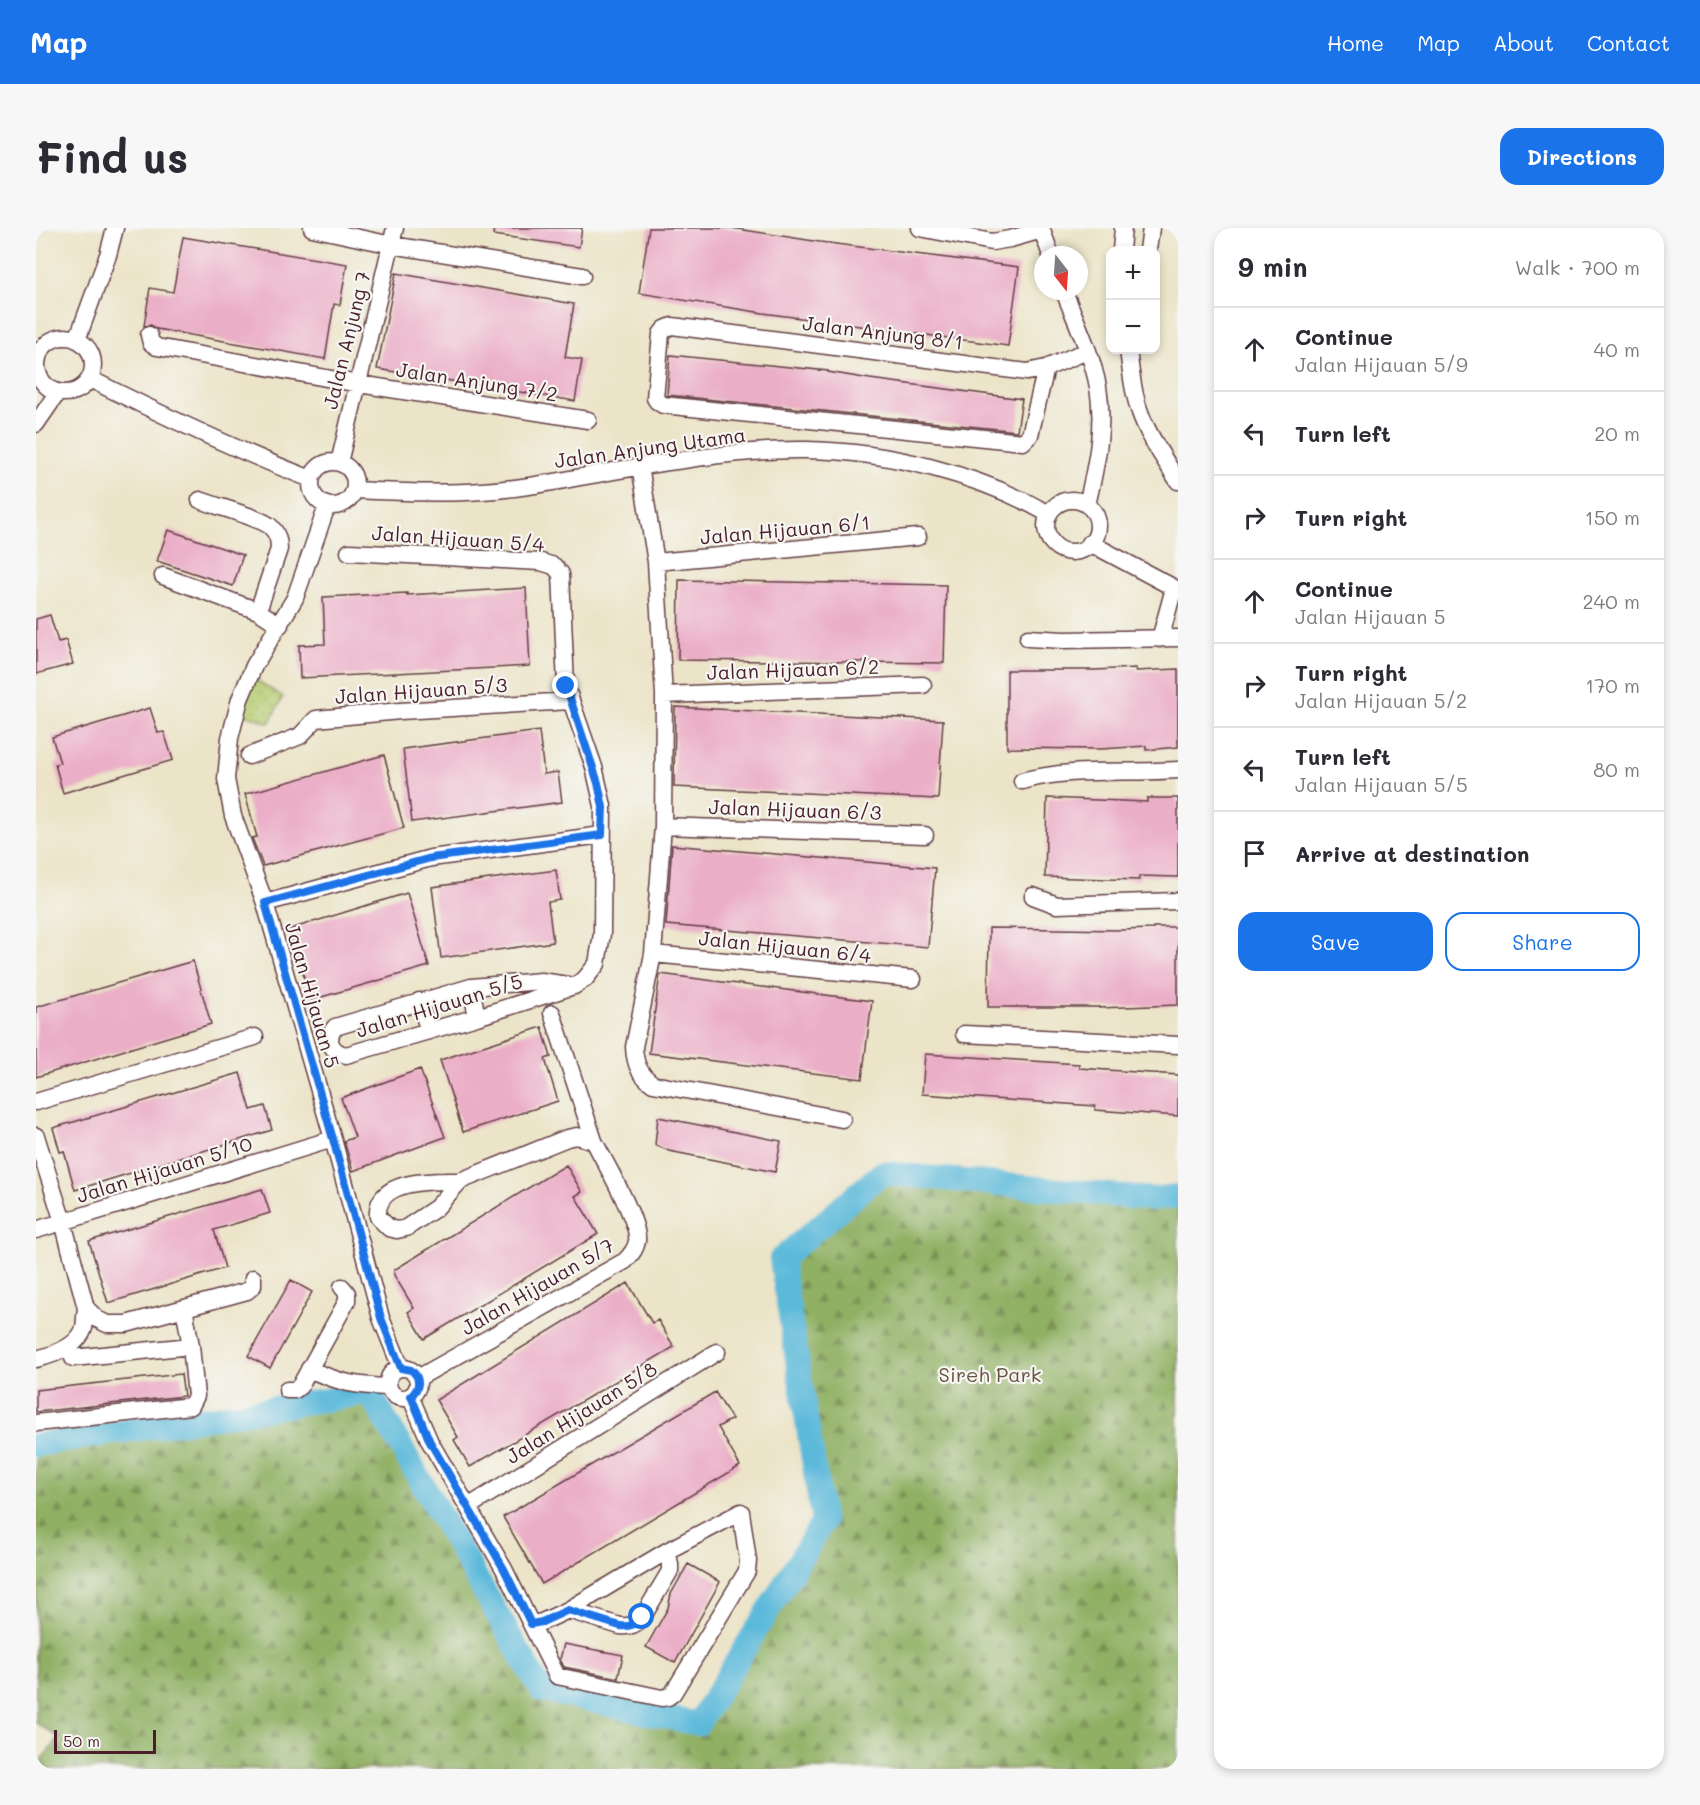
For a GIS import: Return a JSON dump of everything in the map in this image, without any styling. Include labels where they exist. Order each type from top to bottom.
[{"type":"street","points":[[77,340],[98,284],[115,228]]},
{"type":"street","points":[[312,228],[393,236],[582,276]]},
{"type":"street","points":[[920,228],[992,242],[1042,229],[1048,246]]},
{"type":"street","points":[[1121,246],[1123,228]]},
{"type":"street","points":[[1149,246],[1151,228]]},
{"type":"street","name":"Jalan Anjung 7","points":[[339,463],[393,236]]},
{"type":"street","points":[[1067,300],[1098,386],[1101,426],[1095,471],[1087,505]]},
{"type":"street","name":"Jalan Anjung 8/1","points":[[1046,368],[1030,435],[1023,442],[663,405],[657,401],[655,394],[661,334],[672,326],[1027,372],[1046,368],[1087,351]]},
{"type":"street","name":"Jalan Anjung 7/2","points":[[149,335],[151,343],[157,347],[359,384],[588,420]]},
{"type":"street","points":[[67,337],[77,340],[90,352],[93,370],[90,379],[76,391],[58,392],[39,384],[38,361],[41,352],[57,339],[67,337]]},
{"type":"street","points":[[1129,354],[1133,388],[1140,414],[1178,481]]},
{"type":"street","points":[[90,379],[260,459],[311,478]]},
{"type":"street","points":[[36,423],[58,392]]},
{"type":"street","name":"Jalan Anjung Utama","points":[[355,490],[482,491],[576,479],[640,466],[710,456],[805,450],[869,455],[956,474],[1028,502],[1049,514]]},
{"type":"street","points":[[339,463],[353,473],[355,490],[345,504],[327,506],[314,496],[311,478],[317,468],[322,465],[339,463]]},
{"type":"street","points":[[640,466],[656,562],[664,695],[663,826],[653,954],[634,1047],[635,1060],[642,1076],[653,1084],[842,1119]]},
{"type":"street","points":[[200,500],[267,524],[275,532],[279,540],[279,549],[258,611]]},
{"type":"street","points":[[1066,501],[1087,505],[1092,510],[1097,524],[1095,538],[1078,551],[1063,550],[1057,547],[1048,535],[1046,521],[1049,514],[1059,504],[1066,501]]},
{"type":"street","name":"Jalan Hijauan 5","points":[[327,506],[295,598],[254,666],[240,699],[230,738],[226,779],[233,816],[265,903],[333,1139],[381,1318],[401,1368]]},
{"type":"street","name":"Jalan Hijauan 6/1","points":[[656,562],[918,537]]},
{"type":"street","points":[[1090,543],[1176,589],[1160,639]]},
{"type":"street","name":"Jalan Hijauan 5/4","points":[[349,552],[541,562],[554,566],[561,574]]},
{"type":"street","name":"Jalan Hijauan 5/5","points":[[561,574],[566,686],[598,783],[603,807],[602,934],[597,964],[585,979],[574,986],[477,1017],[346,1054],[337,1052],[330,1042],[335,1027],[471,987],[541,981],[574,986]]},
{"type":"street","points":[[163,576],[258,611],[280,625]]},
{"type":"street","points":[[1028,638],[1064,640],[1178,638]]},
{"type":"street","name":"Jalan Hijauan 6/2","points":[[664,695],[923,685]]},
{"type":"street","name":"Jalan Hijauan 5/3","points":[[249,756],[300,736],[316,719],[400,711],[571,701]]},
{"type":"street","points":[[1022,781],[1044,775],[1178,770]]},
{"type":"street","name":"Jalan Hijauan 6/3","points":[[663,826],[926,835]]},
{"type":"street","points":[[265,903],[431,858],[602,835]]},
{"type":"street","points":[[1033,896],[1057,905],[1178,901]]},
{"type":"street","name":"Jalan Hijauan 6/4","points":[[653,954],[913,979]]},
{"type":"street","points":[[471,987],[477,1017]]},
{"type":"street","points":[[419,1001],[429,1031]]},
{"type":"street","points":[[552,1013],[594,1141]]},
{"type":"street","points":[[964,1034],[1178,1044]]},
{"type":"street","points":[[36,1102],[255,1037]]},
{"type":"street","points":[[36,1136],[63,1222],[86,1308],[84,1329],[76,1341],[50,1356],[36,1359]]},
{"type":"street","points":[[460,1181],[436,1208],[406,1228],[397,1230],[389,1228],[378,1217],[380,1202],[385,1194],[404,1186],[423,1180],[460,1181],[567,1137],[577,1136],[594,1141]]},
{"type":"street","name":"Jalan Hijauan 5/10","points":[[36,1230],[333,1139]]},
{"type":"street","name":"Jalan Hijauan 5/7","points":[[418,1378],[632,1255],[637,1240],[636,1230],[616,1183],[594,1141]]},
{"type":"street","points":[[86,1308],[97,1319],[107,1324],[126,1324],[247,1291],[253,1286],[253,1278]]},
{"type":"street","points":[[287,1390],[298,1389],[346,1300],[347,1293],[342,1287]]},
{"type":"street","points":[[36,1423],[191,1406],[196,1396],[191,1346],[184,1308]]},
{"type":"street","points":[[74,1358],[191,1346]]},
{"type":"street","name":"Jalan Hijauan 5/8","points":[[468,1507],[717,1352]]},
{"type":"street","points":[[401,1368],[411,1370],[418,1378],[417,1388],[411,1396],[400,1398],[395,1396],[389,1387],[389,1377],[401,1368]]},
{"type":"street","points":[[309,1369],[335,1381],[352,1385],[389,1387]]},
{"type":"street","points":[[411,1396],[430,1442],[504,1569],[531,1624],[557,1676],[662,1698],[673,1693],[747,1571],[748,1561],[741,1512],[667,1551],[568,1610],[542,1622],[531,1624]]},
{"type":"street","points":[[568,1610],[620,1626],[628,1627],[636,1623],[642,1617],[670,1570],[667,1551]]},
{"type":"green space","points":[[250,676],[283,697],[269,723],[243,713]]},
{"type":"green space","name":"Sireh Park","points":[[882,1173],[1151,1199],[1178,1196],[1178,1769],[36,1769],[36,1765],[60,1738],[36,1723],[36,1445],[370,1393],[541,1690],[698,1724],[823,1522],[781,1259]]},
{"type":"building","points":[[494,228],[582,228],[579,247],[493,235]]},
{"type":"building","points":[[649,228],[731,228],[820,242],[1019,267],[1008,346],[763,313],[639,293]]},
{"type":"building","points":[[183,237],[347,264],[340,305],[334,304],[325,359],[157,329],[151,325],[144,326],[150,288],[173,292]]},
{"type":"building","points":[[396,273],[574,304],[565,357],[582,360],[575,401],[377,369]]},
{"type":"building","points":[[670,355],[828,371],[870,379],[1022,399],[1017,431],[667,395]]},
{"type":"building","points":[[168,530],[243,555],[233,586],[157,561]]},
{"type":"building","points":[[679,580],[946,585],[944,663],[678,660]]},
{"type":"building","points":[[526,588],[530,666],[300,678],[299,645],[325,644],[323,597]]},
{"type":"building","points":[[50,615],[58,642],[66,640],[73,664],[36,674],[36,619]]},
{"type":"building","points":[[1136,668],[1136,671],[1178,669],[1178,747],[1146,750],[1146,746],[1101,749],[1007,748],[1007,670]]},
{"type":"building","points":[[675,707],[943,720],[938,799],[674,787]]},
{"type":"building","points":[[150,708],[158,733],[164,732],[173,760],[63,793],[55,764],[60,763],[52,737]]},
{"type":"building","points":[[539,731],[544,774],[558,772],[562,802],[412,822],[403,749]]},
{"type":"building","points":[[384,755],[404,828],[263,866],[252,838],[257,837],[245,794]]},
{"type":"building","points":[[1047,798],[1147,802],[1147,798],[1178,798],[1178,877],[1139,876],[1139,880],[1045,877]]},
{"type":"building","points":[[672,845],[935,868],[928,947],[666,925]]},
{"type":"building","points":[[556,870],[560,900],[548,902],[553,942],[441,958],[432,887]]},
{"type":"building","points":[[407,893],[429,966],[311,1000],[287,930]]},
{"type":"building","points":[[1153,927],[1178,927],[1178,1005],[1099,1008],[988,1007],[989,928],[1120,930],[1153,929]]},
{"type":"building","points":[[193,961],[211,1024],[36,1077],[36,1007]]},
{"type":"building","points":[[660,974],[872,1001],[862,1079],[649,1053]]},
{"type":"building","points":[[542,1027],[551,1057],[545,1059],[558,1101],[463,1132],[440,1060]]},
{"type":"building","points":[[925,1054],[1079,1064],[1079,1068],[1178,1075],[1178,1116],[1095,1110],[1095,1106],[922,1094]]},
{"type":"building","points":[[420,1069],[445,1137],[353,1171],[344,1141],[355,1137],[341,1098]]},
{"type":"building","points":[[240,1073],[251,1110],[265,1106],[272,1130],[75,1190],[64,1151],[60,1152],[53,1128]]},
{"type":"building","points":[[658,1117],[781,1141],[775,1172],[669,1151],[655,1145]]},
{"type":"building","points":[[566,1165],[582,1192],[575,1196],[598,1234],[424,1339],[408,1312],[414,1308],[394,1275],[394,1270]]},
{"type":"building","points":[[262,1189],[270,1213],[214,1230],[225,1268],[108,1303],[89,1241]]},
{"type":"building","points":[[291,1280],[312,1292],[270,1368],[248,1356]]},
{"type":"building","points":[[628,1283],[652,1323],[658,1320],[674,1347],[470,1467],[454,1440],[458,1437],[436,1400]]},
{"type":"building","points":[[181,1374],[184,1396],[36,1412],[36,1390]]},
{"type":"building","points":[[715,1392],[732,1419],[718,1427],[740,1466],[542,1584],[503,1517]]},
{"type":"building","points":[[688,1564],[720,1582],[675,1663],[646,1647],[668,1608],[671,1594]]},
{"type":"building","points":[[564,1644],[623,1655],[618,1678],[564,1667],[560,1659]]},
{"type":"waterway","points":[[36,1445],[370,1393],[541,1690],[698,1724],[823,1522],[781,1259],[882,1173],[1151,1199],[1178,1196]]},
{"type":"route","points":[[566,686],[598,783],[603,807],[602,835],[431,858],[265,903],[333,1139],[381,1318],[401,1368],[411,1370],[418,1378],[419,1383],[415,1393],[411,1396],[430,1442],[504,1569],[531,1624],[542,1622],[568,1610],[628,1627],[642,1617]]}]
